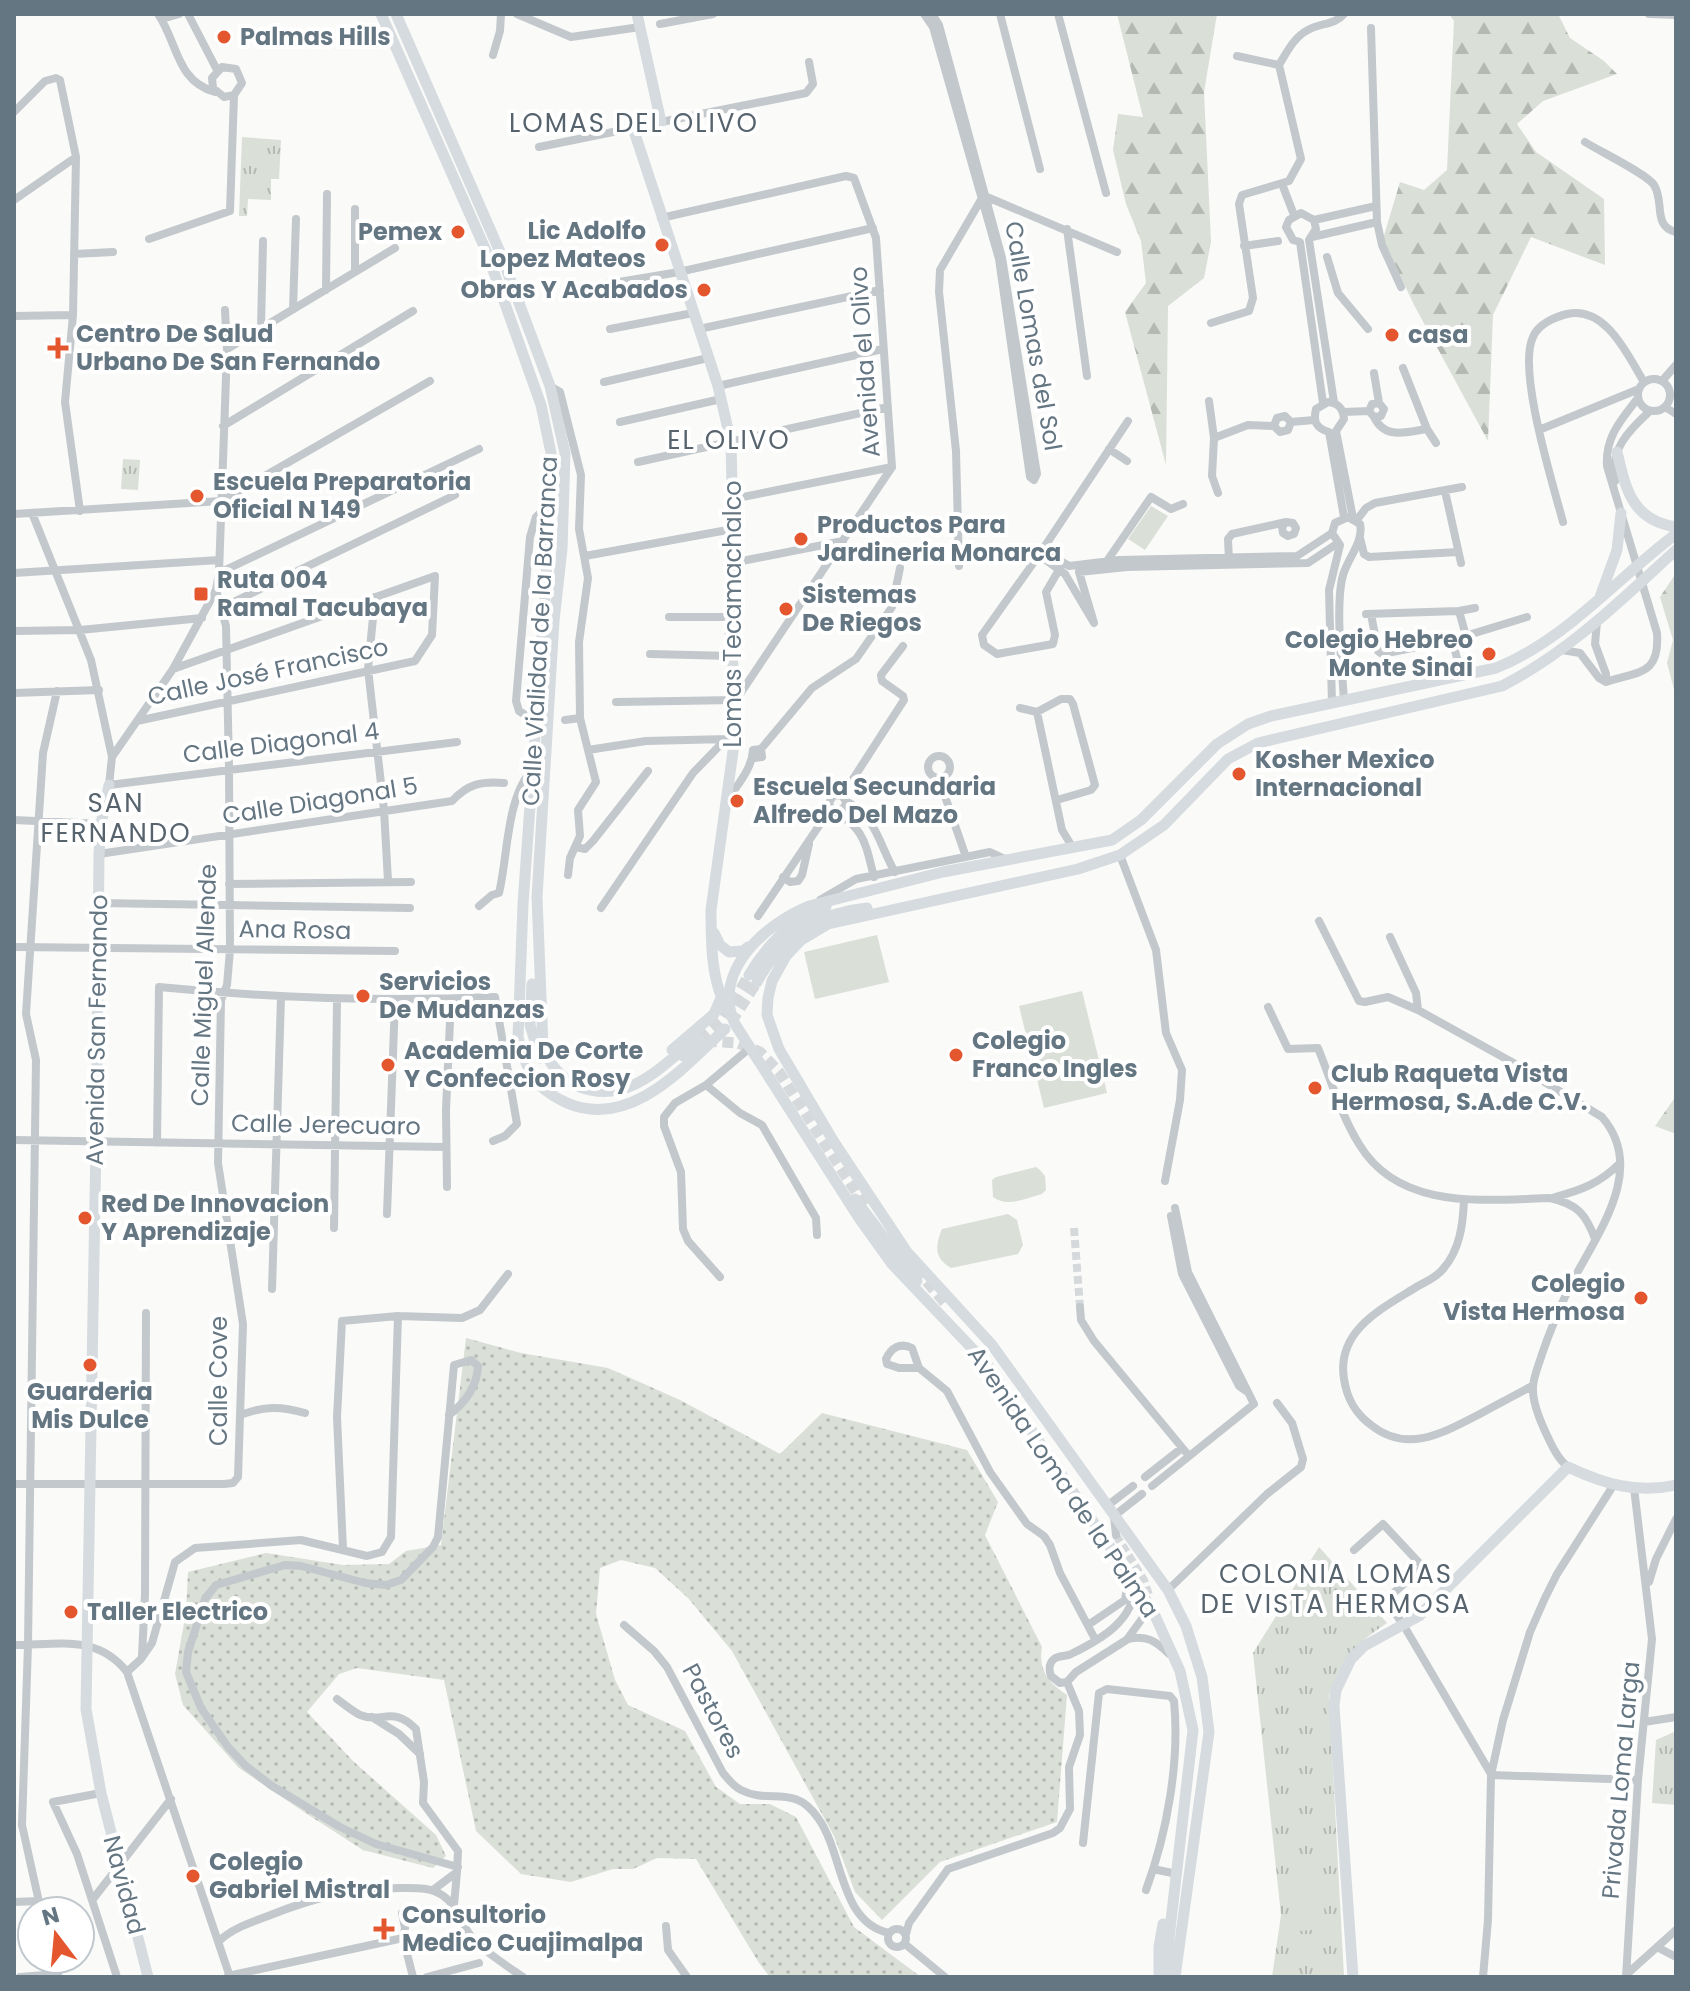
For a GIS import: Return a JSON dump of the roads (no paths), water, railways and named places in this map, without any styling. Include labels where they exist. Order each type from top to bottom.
[{"type":"main road","name":"Calle Vialidad de la Barranca","points":[[381,14],[476,226],[514,325],[547,427],[551,453],[551,503],[523,904],[518,1037],[531,1077],[549,1095],[578,1107],[608,1109],[640,1099],[666,1083],[702,1044]]},
{"type":"main road","name":"Calle Vialidad de la Barranca","points":[[396,14],[478,198],[550,386],[565,453],[565,501],[538,860],[538,938]]},
{"type":"main road","points":[[633,128],[661,122],[637,14]]},
{"type":"main road","name":"Lomas Tecamachalco","points":[[633,128],[718,386],[731,442],[733,529],[730,617],[736,700],[728,799],[711,894],[715,965],[721,998],[731,1014]]},
{"type":"main road","points":[[1617,452],[1635,506],[1652,520],[1676,527]]},
{"type":"main road","points":[[1600,597],[1617,550],[1621,513]]},
{"type":"main road","points":[[711,928],[720,945],[729,952],[743,951],[779,920],[809,906],[1011,858],[1112,840],[1141,820],[1217,744],[1248,724],[1271,716],[1496,668],[1518,660],[1545,642],[1676,534]]},
{"type":"main road","name":"Avenida Loma de la Palma","points":[[1175,1937],[1196,1833],[1209,1732],[1202,1677],[1186,1626],[1168,1590],[1034,1402],[992,1345],[907,1252],[825,1127],[771,1030],[767,1015],[772,981],[786,956],[815,930],[887,910],[1078,869],[1120,855],[1164,825],[1228,759],[1258,743],[1502,686],[1531,671],[1597,622],[1676,550]]},
{"type":"main road","points":[[1496,668],[1493,678],[1502,686]]},
{"type":"main road","points":[[1467,674],[1480,680],[1473,693]]},
{"type":"main road","points":[[1203,757],[1207,767],[1215,771]]},
{"type":"main road","name":"Avenida San Fernando","points":[[86,1645],[99,854],[109,785]]},
{"type":"main road","points":[[883,886],[821,909],[792,926],[770,945],[753,979],[811,923],[853,910],[887,910]]},
{"type":"main road","points":[[538,938],[546,993],[548,1048],[567,1073],[595,1085],[612,1086],[634,1079],[714,1014],[721,998]]},
{"type":"main road","points":[[538,938],[530,1011],[533,1040],[541,1062],[551,1076],[570,1090],[598,1099],[623,1096],[656,1081],[725,1029]]},
{"type":"main road","points":[[538,938],[543,1047],[549,1062],[570,1082],[602,1092],[618,1091],[649,1078],[686,1047]]},
{"type":"main road","points":[[731,1014],[731,984],[744,955],[758,939]]},
{"type":"main road","points":[[715,965],[726,965],[744,955]]},
{"type":"main road","name":"Avenida Loma de la Palma","points":[[731,1014],[807,1138],[892,1264],[941,1307],[986,1363],[1152,1609],[1176,1660],[1192,1721],[1190,1770],[1175,1889],[1175,1937]]},
{"type":"main road","points":[[702,1044],[717,1040]]},
{"type":"main road","points":[[807,1138],[825,1127]]},
{"type":"main road","points":[[852,1195],[926,1292],[1034,1402]]},
{"type":"main road","points":[[1353,1977],[1335,1698],[1342,1674],[1351,1659],[1372,1641],[1404,1626],[1431,1605],[1568,1467],[1613,1486],[1676,1485]]},
{"type":"main road","name":"Navidad","points":[[86,1645],[86,1709],[101,1793],[148,1977]]},
{"type":"main road","points":[[1190,1770],[1196,1781],[1204,1779]]},
{"type":"main road","name":"Avenida Loma de la Palma","points":[[1182,1977],[1197,1867],[1196,1833]]},
{"type":"main road","name":"Avenida Loma de la Palma","points":[[1159,1977],[1159,1947],[1175,1889]]},
{"type":"main road","points":[[1167,1977],[1175,1937]]},
{"type":"main road","points":[[1175,1937],[1175,1977]]},
{"type":"street","points":[[179,14],[160,17],[187,74],[202,88],[224,97],[234,95],[241,88],[240,73],[232,67],[217,70],[212,78],[215,92]]},
{"type":"street","points":[[188,14],[217,70]]},
{"type":"street","points":[[493,55],[501,14]]},
{"type":"street","points":[[517,14],[571,37],[640,27]]},
{"type":"street","points":[[660,24],[713,14]]},
{"type":"street","points":[[924,14],[933,27],[984,198]]},
{"type":"street","points":[[932,14],[939,25],[984,198],[940,270],[939,292],[956,451],[959,566]]},
{"type":"street","points":[[1000,14],[1040,169]]},
{"type":"street","points":[[1058,14],[1106,193]]},
{"type":"street","points":[[1211,323],[1249,311],[1253,298],[1239,204],[1242,195],[1289,181],[1301,159],[1279,65],[1297,38],[1309,29],[1340,19],[1344,14]]},
{"type":"street","points":[[1649,14],[1676,15]]},
{"type":"street","points":[[1371,28],[1377,222],[1382,245],[1401,287]]},
{"type":"street","points":[[1237,56],[1279,65]]},
{"type":"street","points":[[661,122],[800,95],[812,89],[809,62]]},
{"type":"street","points":[[14,112],[45,81],[60,80],[76,157],[73,315],[65,402],[80,511]]},
{"type":"street","points":[[149,239],[230,211],[234,95]]},
{"type":"street","points":[[539,147],[633,128]]},
{"type":"street","points":[[1585,142],[1650,180],[1659,196],[1661,222],[1676,232]]},
{"type":"street","points":[[14,200],[76,157]]},
{"type":"street","name":"Avenida el Olivo","points":[[661,218],[850,176],[856,181],[873,228],[892,467],[736,700]]},
{"type":"street","points":[[1282,184],[1294,215]]},
{"type":"street","points":[[326,290],[327,194]]},
{"type":"street","points":[[984,198],[1067,229],[1117,252]]},
{"type":"street","name":"Calle Lomas del Sol","points":[[984,198],[1002,258],[1037,474],[1034,480],[1030,477],[999,259],[984,198]]},
{"type":"street","points":[[1323,403],[1300,242],[1293,240],[1286,227],[1294,215],[1301,213],[1314,220],[1376,206]]},
{"type":"street","points":[[355,209],[355,272]]},
{"type":"street","points":[[1360,209],[1362,225]]},
{"type":"street","points":[[293,309],[296,219]]},
{"type":"street","points":[[1314,220],[1316,229],[1309,240],[1334,402],[1344,412],[1372,414]]},
{"type":"street","points":[[1312,237],[1377,222]]},
{"type":"street","points":[[601,285],[679,272],[873,228]]},
{"type":"street","points":[[1067,229],[1087,376]]},
{"type":"street","points":[[261,328],[263,241]]},
{"type":"street","points":[[1244,246],[1278,241]]},
{"type":"street","points":[[227,349],[395,248]]},
{"type":"street","points":[[74,254],[113,252]]},
{"type":"street","points":[[1327,257],[1338,293],[1368,329]]},
{"type":"street","points":[[1314,273],[1330,270]]},
{"type":"street","points":[[699,329],[880,290]]},
{"type":"street","points":[[216,590],[227,349],[225,310]]},
{"type":"street","points":[[223,426],[413,311]]},
{"type":"street","points":[[610,329],[693,313]]},
{"type":"street","points":[[1563,522],[1539,430],[1530,350],[1533,336],[1541,326],[1553,319],[1579,313],[1602,323],[1618,340],[1640,390],[1640,404],[1650,411],[1665,407],[1676,384]]},
{"type":"street","points":[[14,316],[73,315]]},
{"type":"street","points":[[718,386],[883,349]]},
{"type":"street","points":[[604,382],[708,358]]},
{"type":"street","points":[[1662,381],[1676,365]]},
{"type":"street","points":[[1403,368],[1427,429],[1436,443]]},
{"type":"street","points":[[1374,373],[1379,403],[1372,404],[1372,414],[1383,431],[1390,434],[1427,429]]},
{"type":"street","points":[[1539,430],[1640,390],[1656,379],[1662,381],[1670,392]]},
{"type":"street","points":[[14,514],[221,501],[430,381]]},
{"type":"street","points":[[550,386],[560,392],[581,475],[579,529],[588,578],[579,642],[580,718],[596,782],[578,810],[580,836],[570,858],[568,875]]},
{"type":"street","points":[[1561,650],[1580,653],[1599,678],[1606,682],[1632,677],[1648,669],[1654,658],[1657,633],[1607,466],[1607,449],[1617,423],[1640,390]]},
{"type":"street","points":[[620,422],[721,399]]},
{"type":"street","points":[[1209,401],[1214,438],[1212,476],[1218,493]]},
{"type":"street","points":[[1334,402],[1323,403],[1316,409],[1314,420],[1319,429],[1329,432],[1351,518],[1360,524],[1364,554],[1369,557],[1458,552]]},
{"type":"street","points":[[638,462],[888,407]]},
{"type":"street","points":[[1665,407],[1676,414]]},
{"type":"street","points":[[1621,513],[1614,473],[1617,452],[1630,429],[1650,411]]},
{"type":"street","points":[[1344,412],[1344,419],[1336,431],[1351,518]]},
{"type":"street","points":[[1214,438],[1248,425],[1274,426],[1280,432],[1288,430],[1291,422],[1314,420]]},
{"type":"street","points":[[1064,566],[1046,592],[1055,635],[1053,644],[997,654],[984,645],[982,635],[1128,421]]},
{"type":"street","points":[[219,573],[479,449]]},
{"type":"street","points":[[1109,449],[1127,461]]},
{"type":"street","points":[[733,499],[892,467]]},
{"type":"street","points":[[1299,557],[1332,533],[1335,523],[1351,518],[1375,503],[1462,487]]},
{"type":"street","points":[[1445,491],[1461,563]]},
{"type":"street","points":[[221,608],[455,495]]},
{"type":"street","points":[[1064,566],[1094,623],[1079,572],[1107,565],[1151,497],[1171,509],[1183,504]]},
{"type":"street","points":[[527,716],[519,711],[516,701],[530,537],[536,517],[551,503]]},
{"type":"street","points":[[32,513],[80,630],[99,690],[112,757]]},
{"type":"street","points":[[1229,562],[1228,539],[1232,534],[1286,522]]},
{"type":"street","points":[[585,556],[733,529]]},
{"type":"street","points":[[1332,533],[1340,545],[1329,590],[1330,653],[1338,702]]},
{"type":"street","points":[[1338,702],[1342,669],[1342,576],[1360,538]]},
{"type":"street","points":[[732,563],[843,541]]},
{"type":"street","points":[[1040,552],[1064,566],[1299,557],[1311,561],[1338,543]]},
{"type":"street","points":[[14,573],[219,560]]},
{"type":"street","points":[[728,799],[754,758],[762,757],[761,749],[812,688],[856,659],[892,607],[900,568]]},
{"type":"street","name":"Calle José Francisco","points":[[136,721],[413,661],[432,635],[435,576],[375,597]]},
{"type":"street","name":"Calle Miguel Allende","points":[[216,590],[227,652],[230,906],[230,950],[227,985],[223,993],[218,1143]]},
{"type":"street","name":"Avenida San Fernando","points":[[109,785],[112,757],[173,669],[216,590]]},
{"type":"street","points":[[173,669],[375,597],[368,669],[384,810],[388,881]]},
{"type":"street","points":[[1475,608],[1368,614],[1378,651],[1382,654],[1452,640],[1527,617]]},
{"type":"street","points":[[1459,611],[1466,636]]},
{"type":"street","points":[[1329,616],[1341,617]]},
{"type":"street","points":[[669,617],[730,617]]},
{"type":"street","points":[[14,631],[80,630],[202,618]]},
{"type":"street","points":[[1597,622],[1595,644],[1606,682]]},
{"type":"street","points":[[1452,640],[1467,674]]},
{"type":"street","points":[[833,810],[841,811],[844,798],[904,700],[882,681],[881,675],[903,646]]},
{"type":"street","points":[[1330,653],[1342,669]]},
{"type":"street","points":[[650,654],[732,656]]},
{"type":"street","points":[[1603,665],[1622,677]]},
{"type":"street","points":[[14,693],[99,690]]},
{"type":"street","points":[[37,1895],[22,1825],[28,1645],[36,1060],[26,1014],[43,753],[57,691]]},
{"type":"street","points":[[1020,708],[1037,712],[1061,699],[1070,699],[1095,785],[1091,790],[1057,800]]},
{"type":"street","points":[[616,702],[736,700]]},
{"type":"street","points":[[1037,712],[1062,830],[1070,848]]},
{"type":"street","points":[[565,720],[580,718]]},
{"type":"street","points":[[588,750],[646,741],[731,738]]},
{"type":"street","points":[[601,908],[693,773],[731,738]]},
{"type":"street","name":"Calle Diagonal 4","points":[[109,785],[457,742]]},
{"type":"street","points":[[479,906],[499,893],[516,797],[523,779],[534,769]]},
{"type":"street","points":[[576,847],[585,849],[593,841],[648,771]]},
{"type":"street","points":[[939,779],[966,857]]},
{"type":"street","name":"Calle Diagonal 5","points":[[99,854],[452,801],[473,784],[504,783]]},
{"type":"street","points":[[874,877],[859,829],[833,810],[829,803],[831,797],[837,794],[857,806],[874,825],[895,872]]},
{"type":"street","points":[[758,916],[833,810]]},
{"type":"street","points":[[14,820],[101,824]]},
{"type":"street","points":[[783,877],[790,882],[798,881],[810,839]]},
{"type":"street","points":[[809,906],[856,879],[990,852],[1011,858]]},
{"type":"street","points":[[1120,855],[1156,950],[1166,1033],[1182,1070],[1180,1100],[1165,1181]]},
{"type":"street","points":[[870,863],[888,858]]},
{"type":"street","points":[[229,884],[411,882]]},
{"type":"street","points":[[98,903],[410,908]]},
{"type":"street","points":[[1319,921],[1359,1001],[1388,997],[1418,1010],[1602,1117],[1612,1129],[1618,1143],[1620,1163],[1612,1210],[1569,1288],[1532,1386],[1544,1429],[1568,1467]]},
{"type":"street","points":[[1390,937],[1416,993],[1418,1010]]},
{"type":"street","name":"Ana Rosa","points":[[14,947],[395,951]]},
{"type":"street","points":[[157,1143],[159,987],[337,1000],[495,997],[517,1124],[505,1136],[493,1141]]},
{"type":"street","points":[[272,1289],[281,997]]},
{"type":"street","points":[[447,1187],[451,999]]},
{"type":"street","points":[[334,1228],[337,1000]]},
{"type":"street","points":[[387,1214],[395,1001]]},
{"type":"street","points":[[1268,1007],[1288,1049],[1318,1048],[1361,1148],[1391,1178],[1410,1189],[1464,1200],[1550,1198],[1585,1189],[1604,1179],[1620,1163]]},
{"type":"street","points":[[720,1277],[688,1241],[683,1229],[681,1172],[664,1126],[664,1117],[675,1103],[706,1085],[751,1047]]},
{"type":"street","points":[[706,1085],[740,1113],[762,1125],[816,1218],[817,1235]]},
{"type":"street","name":"Calle Jerecuaro","points":[[14,1140],[446,1147]]},
{"type":"street","name":"Calle Cove","points":[[146,1482],[224,1484],[233,1483],[238,1477],[243,1324],[218,1163],[218,1143]]},
{"type":"street","points":[[1550,1198],[1574,1205],[1582,1212],[1595,1239]]},
{"type":"street","points":[[1464,1200],[1457,1243],[1441,1273],[1369,1317],[1355,1331],[1345,1350],[1342,1368],[1350,1402],[1359,1416],[1387,1436],[1420,1440],[1440,1434],[1532,1386]]},
{"type":"street","points":[[1152,1486],[1254,1404],[1188,1272],[1173,1212]]},
{"type":"street","points":[[343,1549],[337,1417],[342,1321],[398,1316],[447,1319],[472,1315],[480,1310],[508,1274]]},
{"type":"street","points":[[1080,1307],[1081,1320],[1094,1341],[1189,1456]]},
{"type":"street","points":[[141,1659],[145,1594],[146,1313]]},
{"type":"street","points":[[127,1672],[152,1643],[175,1562],[195,1548],[301,1540],[367,1556],[387,1546],[391,1537],[398,1316]]},
{"type":"street","points":[[449,1415],[461,1406],[478,1377],[478,1366],[471,1360],[454,1365],[449,1415],[438,1537],[433,1547],[401,1580],[386,1585],[365,1583],[301,1566],[285,1565],[216,1585],[205,1599],[188,1652],[186,1672],[201,1708],[228,1747],[272,1786],[340,1827],[376,1844],[457,1870]]},
{"type":"street","points":[[919,1368],[947,1391],[990,1472],[1027,1524],[1050,1545],[1060,1573],[1095,1639]]},
{"type":"street","points":[[1168,1590],[1267,1494],[1301,1467],[1303,1459],[1292,1423],[1277,1403]]},
{"type":"street","points":[[240,1415],[263,1407],[282,1406],[305,1413]]},
{"type":"street","points":[[1145,1477],[1182,1448]]},
{"type":"street","points":[[14,1484],[146,1482]]},
{"type":"street","points":[[1107,1506],[1133,1486]]},
{"type":"street","points":[[1483,1977],[1488,1920],[1491,1775],[1503,1720],[1530,1632],[1557,1574],[1613,1486]]},
{"type":"street","name":"Privada Loma Larga","points":[[1626,1976],[1638,1780],[1652,1639],[1634,1488]]},
{"type":"street","points":[[1116,1535],[1114,1516],[1142,1494]]},
{"type":"street","name":"Privada Loma Larga","points":[[1647,1587],[1656,1559],[1676,1519]]},
{"type":"street","points":[[1354,1550],[1383,1524],[1423,1567],[1388,1598],[1491,1775]]},
{"type":"street","points":[[1088,1625],[1125,1600],[1132,1579]]},
{"type":"street","points":[[1132,1579],[1135,1599],[1127,1615],[1068,1657],[1056,1657],[1049,1666],[1051,1676],[1060,1683],[1067,1682],[1076,1672],[1128,1639],[1144,1616]]},
{"type":"street","name":"Pastores","points":[[624,1625],[667,1667],[723,1773],[733,1784],[752,1794],[790,1796],[812,1809],[833,1844],[856,1913],[872,1927],[889,1933],[889,1943],[894,1947],[904,1935]]},
{"type":"street","points":[[1128,1639],[1149,1638],[1176,1660]]},
{"type":"street","points":[[14,1645],[86,1645],[109,1653],[127,1672],[219,1941],[228,1976],[403,1938]]},
{"type":"street","points":[[904,1935],[909,1923],[948,1869],[1053,1833],[1066,1820],[1070,1809],[1069,1767],[1080,1735],[1081,1721],[1067,1682]]},
{"type":"street","points":[[1083,1843],[1099,1693],[1107,1689],[1165,1695],[1174,1701],[1176,1741],[1157,1858],[1146,1890]]},
{"type":"street","points":[[337,1699],[359,1714],[398,1716],[416,1729],[424,1782],[423,1803],[458,1851],[454,1905]]},
{"type":"street","points":[[372,1717],[399,1734],[420,1754]]},
{"type":"street","points":[[1644,1722],[1676,1717]]},
{"type":"street","points":[[1491,1775],[1638,1780]]},
{"type":"street","points":[[92,1895],[53,1802],[101,1793]]},
{"type":"street","points":[[96,1895],[171,1799]]},
{"type":"street","points":[[1157,1858],[1179,1860]]},
{"type":"street","points":[[1153,1869],[1177,1874]]},
{"type":"street","points":[[433,1890],[457,1870]]},
{"type":"street","points":[[219,1941],[230,1931],[336,1892],[433,1890],[454,1905],[475,1941],[523,1977]]},
{"type":"street","points":[[96,1909],[117,1977]]},
{"type":"street","points":[[402,1913],[403,1938],[413,1977]]},
{"type":"street","points":[[666,1926],[668,1950],[687,1977]]},
{"type":"street","points":[[1626,1976],[1676,1930]]},
{"type":"street","points":[[889,1933],[904,1935],[945,1977]]},
{"type":"street","points":[[1657,1947],[1676,1957]]},
{"type":"street","points":[[427,1977],[479,1963]]},
{"type":"street","points":[[20,1977],[58,1975]]},
{"type":"tunnel","points":[[700,1040],[723,1019],[749,975]]},
{"type":"tunnel","points":[[731,1022],[757,982]]},
{"type":"tunnel","points":[[706,1041],[738,1043],[760,1052],[779,1072],[865,1206]]},
{"type":"tunnel","points":[[1074,1228],[1080,1307]]},
{"type":"tunnel","points":[[916,1269],[947,1305]]},
{"type":"tunnel","points":[[1116,1535],[1144,1580],[1149,1595],[1144,1616]]},
{"type":"place","name":"Palmas Hills","points":[[224,37]]},
{"type":"place","name":"Pemex","points":[[458,232]]},
{"type":"place","name":"Lic Adolfo Lopez Mateos","points":[[662,245]]},
{"type":"place","name":"Obras Y Acabados","points":[[704,290]]},
{"type":"place","name":"casa","points":[[1392,335]]},
{"type":"place","name":"Centro De Salud Urbano De San Fernando","points":[[58,348]]},
{"type":"place","name":"Escuela Preparatoria Oficial N 149","points":[[197,496]]},
{"type":"place","name":"Productos Para Jardineria Monarca","points":[[801,539]]},
{"type":"place","name":"Ruta 004 Ramal Tacubaya","points":[[201,594]]},
{"type":"place","name":"Sistemas De Riegos","points":[[786,609]]},
{"type":"place","name":"Colegio Hebreo Monte Sinai","points":[[1489,654]]},
{"type":"place","name":"Kosher Mexico Internacional","points":[[1239,774]]},
{"type":"place","name":"Escuela Secundaria Alfredo Del Mazo","points":[[737,801]]},
{"type":"place","name":"Servicios De Mudanzas","points":[[363,996]]},
{"type":"place","name":"Colegio Franco Ingles","points":[[956,1055]]},
{"type":"place","name":"Academia De Corte Y Confeccion Rosy","points":[[388,1065]]},
{"type":"place","name":"Club Raqueta Vista Hermosa, S.A.de C.V.","points":[[1315,1088]]},
{"type":"place","name":"Red De Innovacion Y Aprendizaje","points":[[85,1218]]},
{"type":"place","name":"Colegio Vista Hermosa","points":[[1641,1298]]},
{"type":"place","name":"Guarderia Mis Dulce","points":[[90,1365]]},
{"type":"place","name":"Taller Electrico","points":[[71,1612]]},
{"type":"place","name":"Colegio Gabriel Mistral","points":[[193,1876]]},
{"type":"place","name":"Consultorio Medico Cuajimalpa","points":[[384,1929]]},
{"type":"district","name":"LOMAS DEL OLIVO","points":[[634,123]]},
{"type":"district","name":"EL OLIVO","points":[[729,440]]},
{"type":"district","name":"SAN FERNANDO","points":[[116,818]]},
{"type":"district","name":"COLONIA LOMAS DE VISTA HERMOSA","points":[[1336,1589]]}]
